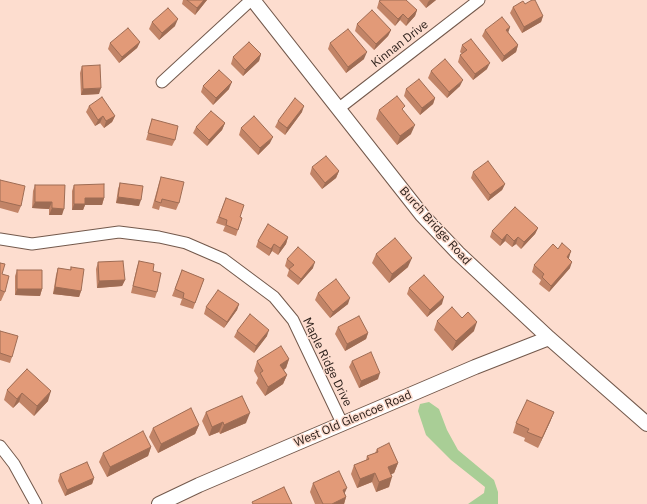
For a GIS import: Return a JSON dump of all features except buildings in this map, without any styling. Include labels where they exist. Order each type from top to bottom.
[{"type":"street","points":[[162,82],[252,0]]},
{"type":"street","name":"Burch Bridge Road","points":[[252,0],[422,215],[452,248],[549,338],[647,424]]},
{"type":"street","name":"Kinnan Drive","points":[[338,109],[479,0]]},
{"type":"street","name":"Maple Ridge Drive","points":[[0,239],[32,244],[119,232],[158,237],[186,243],[223,259],[274,297],[293,320],[342,424]]},
{"type":"street","name":"West Old Glencoe Road","points":[[159,504],[475,367],[549,338]]},
{"type":"street","points":[[0,446],[14,464],[36,504]]},
{"type":"green space","points":[[429,402],[439,409],[447,430],[458,450],[494,480],[498,492],[498,504],[468,504],[484,493],[485,487],[451,460],[426,435],[418,411],[420,404]]}]
